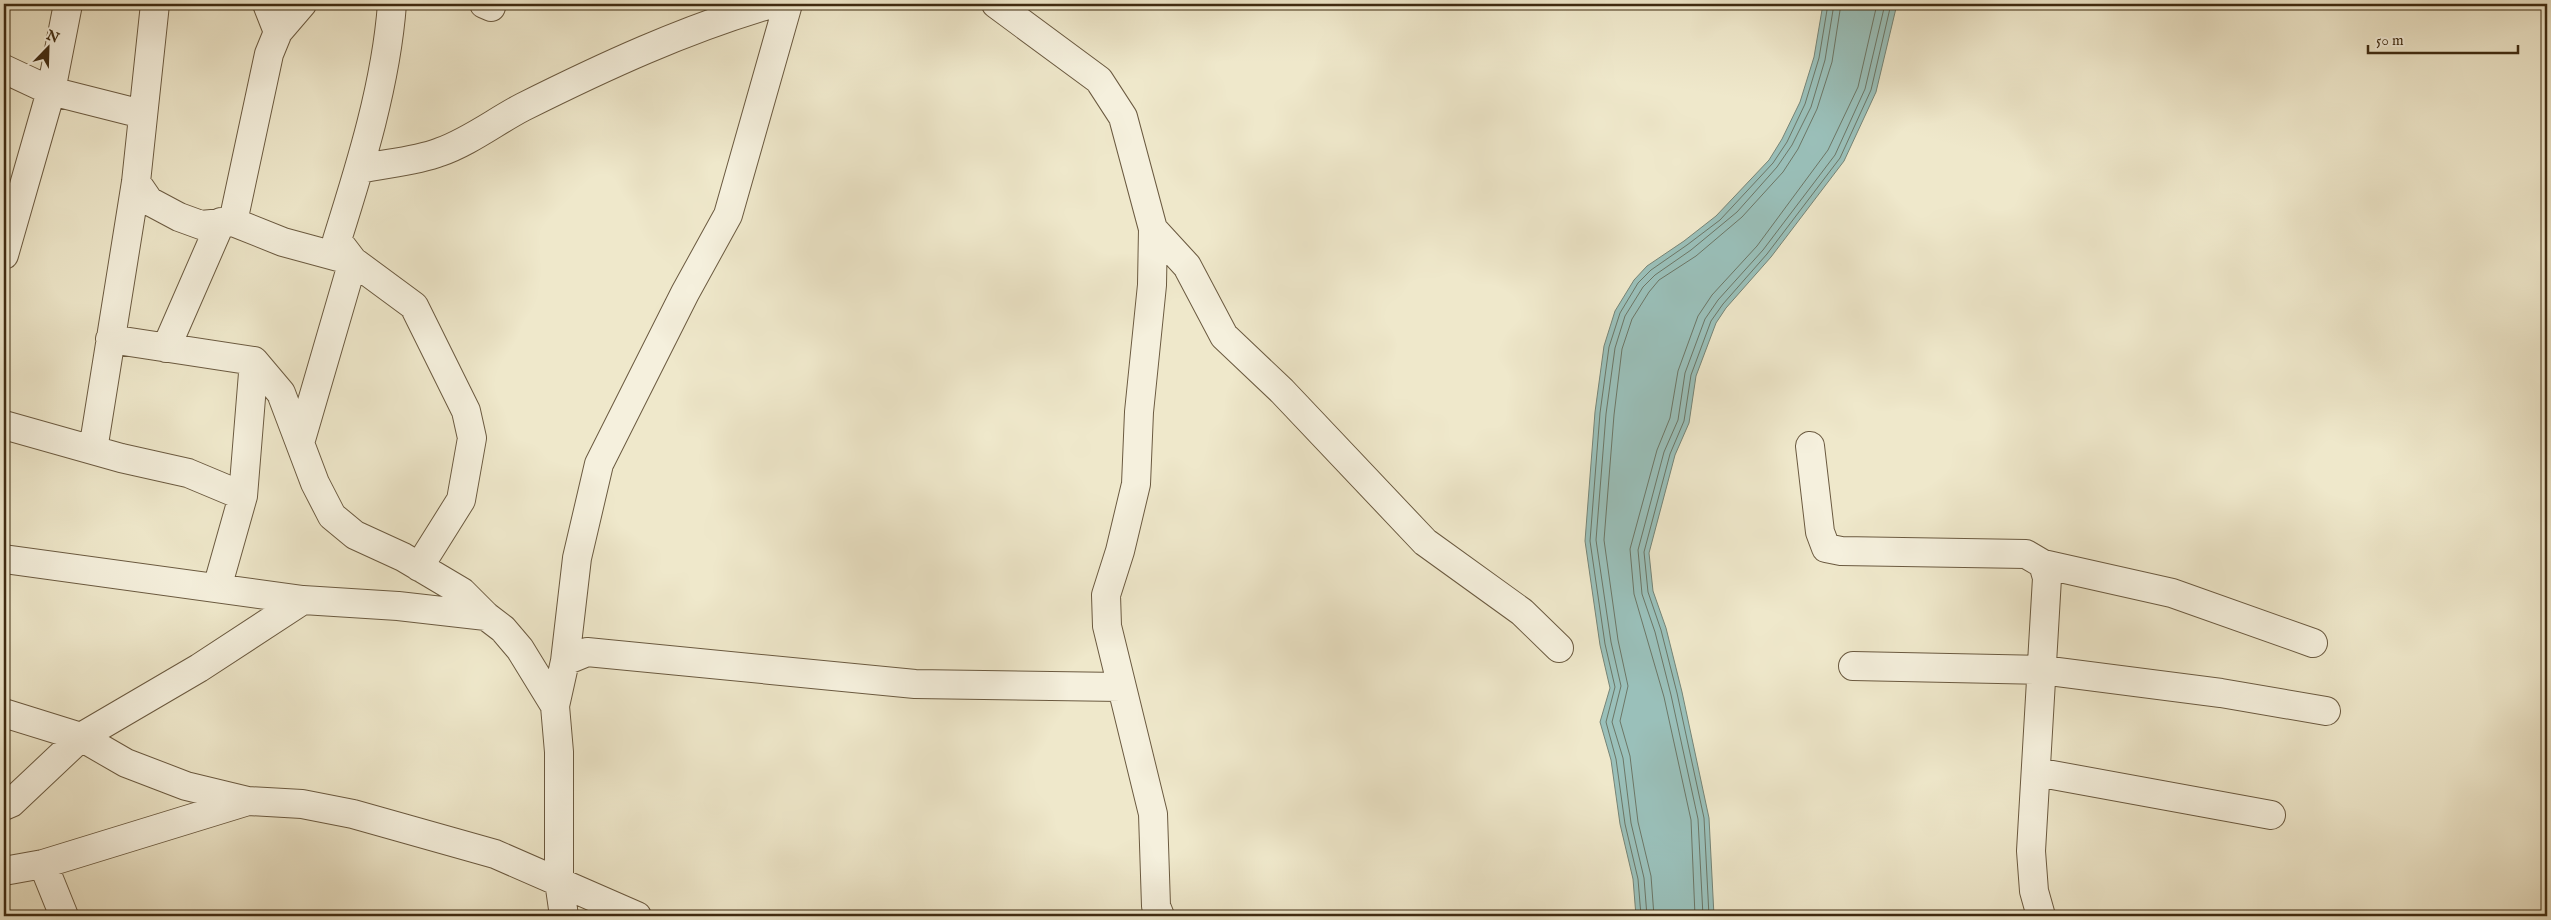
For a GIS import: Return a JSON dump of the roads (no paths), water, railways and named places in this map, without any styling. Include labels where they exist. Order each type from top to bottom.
[{"type":"street","points":[[4,254],[51,91],[68,4]]},
{"type":"street","points":[[267,4],[278,32]]},
{"type":"street","points":[[166,348],[227,222],[269,54],[278,32],[302,4]]},
{"type":"street","points":[[392,4],[390,34],[359,169],[337,240],[353,261],[414,306],[466,411],[472,438],[461,500],[419,567]]},
{"type":"street","points":[[359,169],[416,160],[442,152],[521,108],[600,69],[725,17],[771,4]]},
{"type":"street","points":[[564,916],[559,881],[559,752],[555,706],[565,661],[577,558],[599,464],[668,326],[728,215],[788,4]]},
{"type":"street","points":[[996,4],[1099,80],[1122,117],[1153,229],[1152,285],[1139,412],[1136,484],[1120,551],[1106,595],[1107,626],[1153,814],[1156,906],[1160,916]]},
{"type":"street","points":[[93,450],[136,182],[149,6]]},
{"type":"street","points":[[4,69],[51,91],[142,114]]},
{"type":"street","points":[[136,182],[149,201],[179,217],[201,225],[227,222],[283,242],[353,261]]},
{"type":"street","points":[[1153,229],[1187,266],[1224,336],[1282,391],[1425,542],[1522,612],[1559,648]]},
{"type":"street","points":[[300,443],[353,261]]},
{"type":"street","points":[[110,339],[254,361],[280,393],[315,483],[332,516],[355,535],[419,567],[462,592],[486,616],[503,629],[520,649],[555,706]]},
{"type":"street","points":[[217,588],[243,496],[254,361]]},
{"type":"street","points":[[4,425],[188,474],[243,496]]},
{"type":"street","points":[[1810,446],[1820,532],[1826,548],[1841,551],[2026,554],[2043,564],[2172,593],[2313,643]]},
{"type":"street","points":[[4,559],[303,600],[398,606],[486,616]]},
{"type":"street","points":[[2041,916],[2034,891],[2031,851],[2047,578],[2043,564]]},
{"type":"street","points":[[4,806],[11,803],[81,737],[199,668],[303,600]]},
{"type":"street","points":[[565,661],[587,652],[915,684],[1121,686]]},
{"type":"street","points":[[1853,666],[2042,670],[2221,693],[2326,711]]},
{"type":"street","points":[[4,713],[81,737],[126,763],[186,786],[248,801],[302,804],[353,814],[495,854],[637,916]]},
{"type":"street","points":[[2036,772],[2271,815]]},
{"type":"street","points":[[4,871],[43,864],[248,801]]},
{"type":"street","points":[[43,864],[64,916]]},
{"type":"water","points":[[1823,4],[1897,4],[1876,92],[1844,161],[1771,257],[1726,308],[1716,323],[1696,376],[1689,423],[1675,455],[1649,553],[1653,591],[1666,628],[1682,692],[1709,818],[1714,916],[1636,916],[1633,879],[1620,824],[1611,760],[1600,722],[1610,688],[1600,645],[1585,541],[1595,412],[1604,346],[1615,311],[1634,280],[1647,266],[1716,216],[1769,160],[1782,139],[1800,102],[1814,57]]}]
